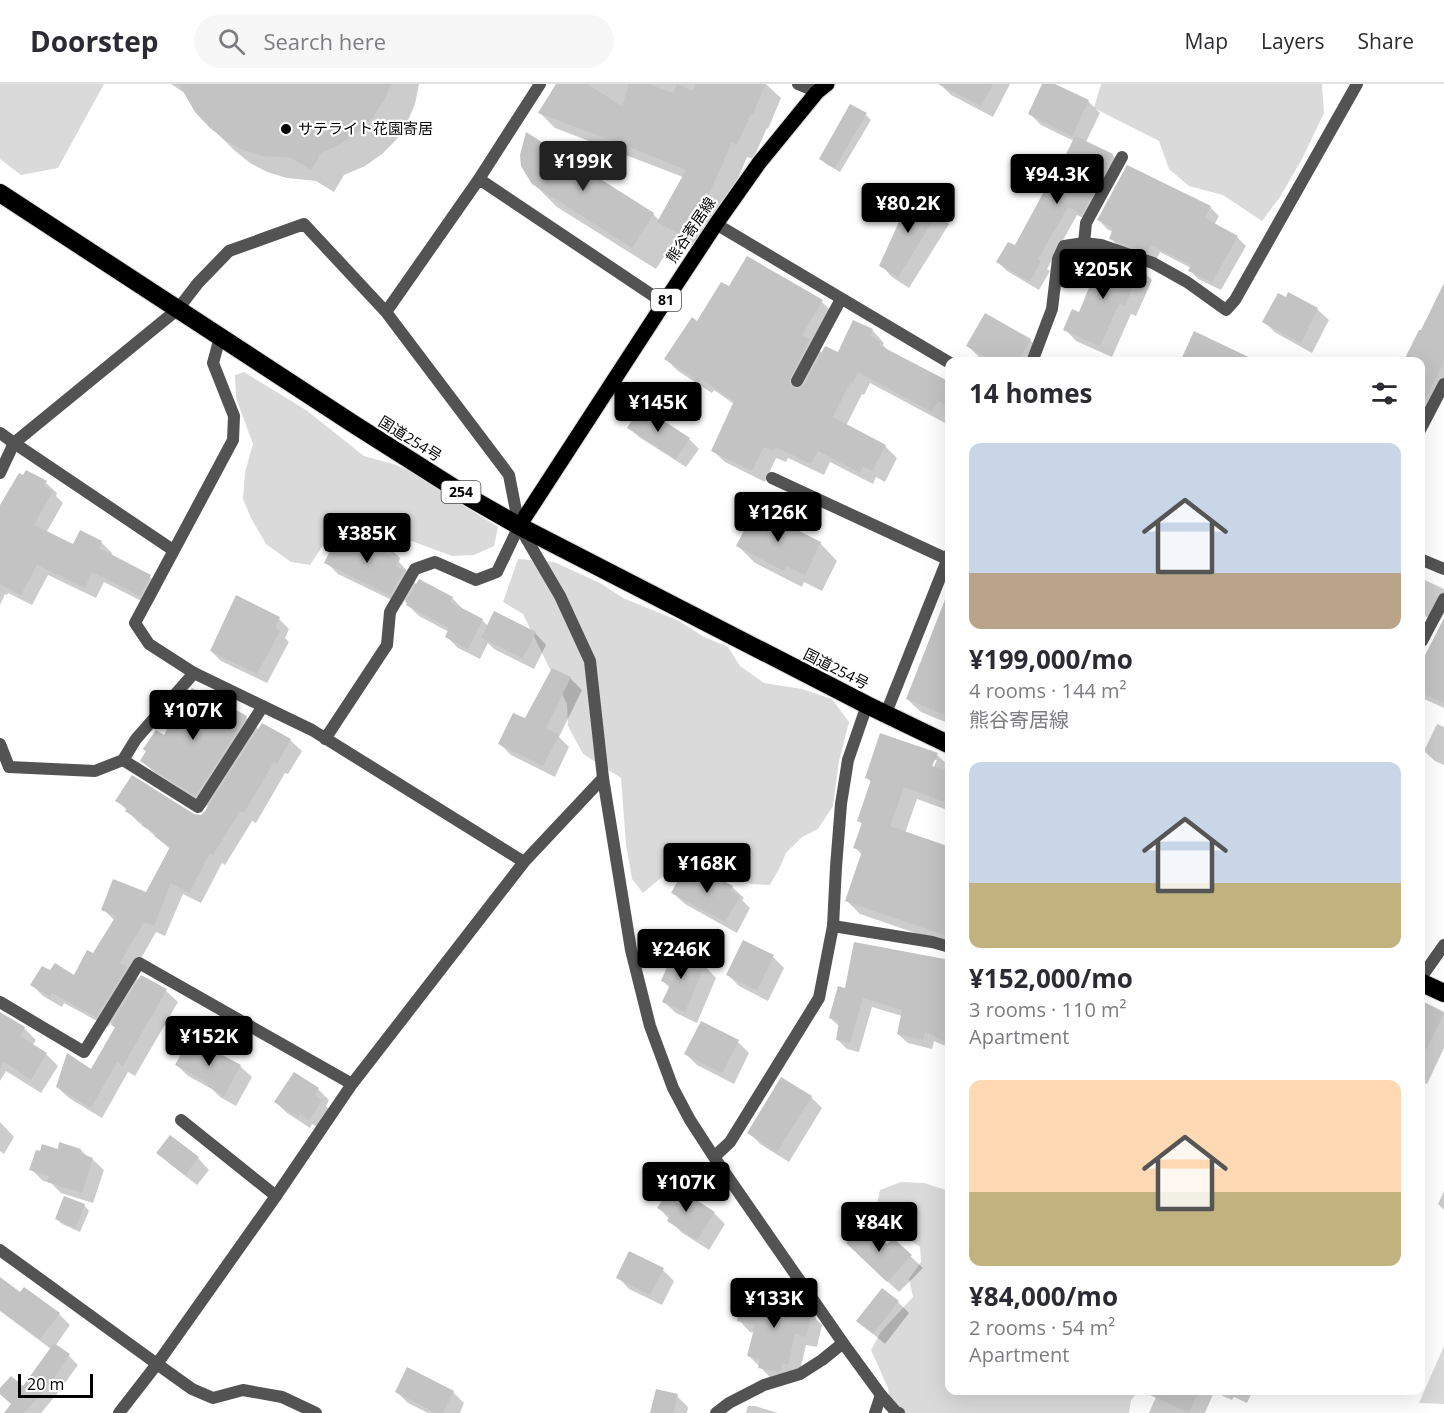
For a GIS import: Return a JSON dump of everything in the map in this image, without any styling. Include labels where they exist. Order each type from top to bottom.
[{"type":"highway","name":"国道254号","points":[[0,193],[422,468],[519,526],[867,705],[945,742]]},
{"type":"highway","points":[[1425,984],[1444,993]]},
{"type":"main road","name":"熊谷寄居線","points":[[519,526],[716,224],[759,164],[822,88]]},
{"type":"street","points":[[798,84],[822,88]]},
{"type":"street","points":[[1034,357],[1052,309],[1058,259],[1064,246],[1084,243],[1101,245],[1153,264],[1187,282],[1226,310],[1235,300],[1357,84]]},
{"type":"street","points":[[386,312],[478,179],[534,86]]},
{"type":"street","points":[[1084,243],[1086,223],[1122,157]]},
{"type":"street","points":[[478,179],[664,303]]},
{"type":"street","points":[[0,473],[14,443],[177,309],[229,251],[304,224],[386,312],[509,474],[519,526],[560,596],[590,661],[603,778],[631,950],[650,1026],[673,1088],[714,1157],[843,1343],[881,1395],[899,1413]]},
{"type":"street","points":[[716,224],[945,360]]},
{"type":"street","points":[[797,381],[841,299]]},
{"type":"street","points":[[220,337],[213,363],[234,416],[233,440],[135,623],[148,644],[194,673],[312,730],[524,862]]},
{"type":"street","points":[[1425,420],[1444,384]]},
{"type":"street","points":[[0,433],[173,550]]},
{"type":"street","points":[[772,478],[945,555]]},
{"type":"street","points":[[325,740],[387,645],[390,612],[415,569],[435,562],[476,580],[497,572],[519,526]]},
{"type":"street","points":[[1425,561],[1444,569]]},
{"type":"street","points":[[886,713],[945,564]]},
{"type":"street","points":[[1425,635],[1444,599]]},
{"type":"street","points":[[0,744],[9,767],[95,771],[123,760],[136,739],[194,673]]},
{"type":"street","points":[[714,1157],[730,1142],[819,998],[833,926],[841,804],[848,760],[867,705]]},
{"type":"street","points":[[123,760],[198,807],[263,706]]},
{"type":"street","points":[[119,1413],[157,1364],[276,1196],[352,1084],[524,862],[603,778]]},
{"type":"street","points":[[833,926],[945,946]]},
{"type":"street","points":[[1425,974],[1444,945]]},
{"type":"street","points":[[0,1002],[84,1052],[139,963],[352,1084]]},
{"type":"street","points":[[181,1120],[276,1196]]},
{"type":"street","points":[[0,1250],[192,1389],[213,1398],[243,1390],[282,1397],[316,1413]]},
{"type":"street","points":[[716,1413],[729,1403],[764,1385],[800,1374],[843,1343]]},
{"type":"street","points":[[875,1413],[881,1395]]},
{"type":"shaded area","points":[[0,84],[104,84],[58,168],[21,175],[0,159]]},
{"type":"shaded area","points":[[1101,84],[1322,84],[1324,113],[1302,159],[1280,197],[1262,221],[1223,195],[1189,186],[1169,169],[1159,141],[1094,108]]},
{"type":"shaded area","points":[[244,372],[306,410],[364,456],[416,473],[498,527],[494,546],[474,555],[452,556],[382,530],[346,529],[325,542],[310,565],[291,562],[266,544],[243,499],[245,472],[253,444],[236,398],[235,375]]},
{"type":"shaded area","points":[[518,559],[554,562],[600,583],[623,598],[679,621],[704,637],[728,647],[740,666],[764,683],[802,689],[832,699],[849,722],[839,761],[833,806],[818,829],[802,837],[786,853],[770,885],[751,884],[692,859],[674,867],[643,893],[632,879],[626,844],[621,778],[583,754],[568,726],[567,704],[523,614],[503,602]]},
{"type":"shaded area","points":[[901,1182],[924,1183],[945,1190],[945,1395],[1135,1395],[1131,1400],[1129,1413],[891,1413],[888,1388],[871,1350],[881,1332],[913,1297],[909,1279],[921,1262],[920,1247],[900,1233],[881,1224],[876,1209],[880,1190]]},
{"type":"shaded area","points":[[1444,1346],[1444,1404],[1419,1403],[1423,1395],[1425,1395],[1425,1389]]},
{"type":"building","name":"サテライト花園寄居","points":[[179,84],[391,84],[373,117],[342,143],[321,153],[311,170],[291,158],[263,156],[243,150],[225,140],[195,112]]},
{"type":"building","points":[[556,84],[587,84],[622,106],[629,84],[648,84],[673,93],[677,84],[693,91],[696,84],[765,84],[737,145],[732,142],[697,218],[693,215],[682,235],[657,222],[686,170],[538,113]]},
{"type":"building","points":[[938,84],[993,84],[981,106]]},
{"type":"building","points":[[1042,84],[1055,84],[1089,100],[1072,136],[1028,114]]},
{"type":"building","points":[[850,104],[867,113],[835,168],[819,159]]},
{"type":"building","points":[[526,132],[654,213],[632,248],[532,184],[521,166],[520,155]]},
{"type":"building","points":[[1075,136],[1113,154],[1112,158],[1082,214],[1068,207],[1038,259],[1041,261],[1030,282],[996,262],[1008,242],[1015,245]]},
{"type":"building","points":[[1127,165],[1211,206],[1205,218],[1238,236],[1212,282],[1188,271],[1191,265],[1151,245],[1148,252],[1109,239],[1113,228],[1097,220]]},
{"type":"building","points":[[910,193],[939,211],[898,277],[879,266],[903,213],[899,211]]},
{"type":"building","points":[[1103,254],[1141,268],[1125,306],[1119,304],[1100,346],[1063,330],[1072,309],[1079,312]]},
{"type":"building","points":[[747,256],[823,300],[802,335],[810,339],[790,378],[789,382],[793,388],[798,389],[804,385],[825,346],[838,352],[853,320],[873,329],[870,336],[881,342],[879,345],[945,379],[945,405],[938,401],[932,412],[858,372],[833,417],[886,445],[872,471],[863,466],[860,473],[818,451],[811,464],[776,447],[774,451],[764,447],[752,471],[711,451],[734,401],[701,379],[700,382],[664,359],[692,317],[697,321],[721,282],[729,286]]},
{"type":"building","points":[[1444,283],[1444,362],[1425,400],[1425,357],[1406,357]]},
{"type":"building","points":[[1288,292],[1318,308],[1301,343],[1262,322],[1278,293],[1286,297]]},
{"type":"building","points":[[985,313],[1031,339],[1021,357],[986,357],[966,346]]},
{"type":"building","points":[[1194,331],[1249,357],[1182,357]]},
{"type":"building","points":[[641,406],[690,438],[676,459],[627,428]]},
{"type":"building","points":[[26,470],[47,481],[44,486],[53,491],[34,525],[73,544],[80,530],[102,541],[99,548],[151,575],[140,596],[92,572],[85,588],[37,565],[21,595],[0,584],[0,505],[19,473],[23,475]]},
{"type":"building","points":[[755,509],[821,542],[805,575],[786,566],[784,571],[736,546]]},
{"type":"building","points":[[371,537],[390,546],[386,554],[399,560],[396,566],[404,571],[390,595],[324,563],[335,541],[346,547],[350,538],[366,546]]},
{"type":"building","points":[[419,579],[453,597],[450,602],[483,619],[468,649],[445,637],[449,628],[406,605],[405,602]]},
{"type":"building","points":[[236,595],[280,617],[275,628],[280,631],[257,674],[210,651]]},
{"type":"building","points":[[945,600],[945,715],[906,699]]},
{"type":"building","points":[[494,611],[536,632],[523,658],[481,638]]},
{"type":"building","points":[[1444,618],[1444,703],[1425,694],[1425,655]]},
{"type":"building","points":[[552,668],[571,677],[546,728],[559,735],[543,766],[498,744],[513,713],[525,718]]},
{"type":"building","points":[[192,688],[247,716],[195,796],[140,761],[146,751],[143,749],[156,730],[164,735],[185,696]]},
{"type":"building","points":[[262,723],[291,739],[277,764],[274,762],[244,813],[240,811],[213,855],[210,853],[189,893],[171,883],[154,926],[144,922],[120,963],[127,967],[96,1017],[52,993],[50,997],[30,985],[42,966],[50,970],[55,963],[74,975],[87,950],[93,953],[116,916],[101,910],[113,879],[146,892],[170,847],[154,836],[156,834],[141,825],[143,823],[125,811],[127,808],[115,801],[132,775],[194,814],[201,815]]},
{"type":"building","points":[[880,733],[938,753],[932,766],[945,770],[945,802],[904,787],[890,826],[945,845],[945,935],[845,901],[862,851],[853,848],[862,823],[857,821],[871,780],[865,778]]},
{"type":"building","points":[[685,868],[712,883],[716,877],[733,886],[730,891],[740,896],[725,922],[671,893]]},
{"type":"building","points":[[743,940],[774,955],[757,990],[726,975]]},
{"type":"building","points":[[854,942],[945,959],[945,1042],[925,1032],[923,1040],[897,1034],[902,1010],[863,998],[850,1043],[836,1040],[839,1021],[829,1018],[838,986],[845,988]]},
{"type":"building","points":[[674,951],[705,965],[685,1012],[662,1002],[670,985],[661,981]]},
{"type":"building","points":[[141,975],[167,989],[123,1066],[117,1062],[91,1108],[56,1087],[67,1053],[91,1069],[115,1027],[111,1025]]},
{"type":"building","points":[[1425,1002],[1444,1014],[1425,1052]]},
{"type":"building","points":[[0,1012],[25,1027],[20,1036],[47,1053],[31,1080],[4,1062],[0,1068]]},
{"type":"building","points":[[701,1021],[739,1040],[722,1073],[684,1054]]},
{"type":"building","points":[[198,1042],[241,1065],[224,1096],[207,1086],[208,1083],[175,1065],[186,1045],[194,1049]]},
{"type":"building","points":[[294,1072],[319,1088],[314,1095],[322,1100],[309,1120],[300,1114],[298,1118],[274,1102]]},
{"type":"building","points":[[781,1077],[812,1096],[777,1152],[747,1133]]},
{"type":"building","points":[[170,1135],[199,1157],[185,1175],[156,1153]]},
{"type":"building","points":[[59,1142],[81,1149],[80,1153],[93,1158],[82,1193],[47,1182],[49,1176],[29,1170],[36,1150],[40,1151],[42,1144],[58,1149]]},
{"type":"building","points":[[669,1190],[677,1195],[680,1190],[715,1212],[697,1240],[667,1221],[670,1216],[657,1208]]},
{"type":"building","points":[[64,1196],[85,1204],[75,1228],[55,1219]]},
{"type":"building","points":[[862,1226],[877,1240],[880,1237],[887,1244],[893,1238],[912,1255],[887,1282],[846,1243]]},
{"type":"building","points":[[629,1251],[664,1268],[650,1295],[616,1278]]},
{"type":"building","points":[[0,1277],[20,1292],[24,1287],[60,1313],[40,1339],[0,1310]]},
{"type":"building","points":[[882,1288],[899,1301],[873,1334],[856,1321]]},
{"type":"building","points":[[782,1295],[804,1301],[806,1304],[804,1310],[812,1312],[806,1337],[795,1334],[788,1365],[782,1363],[781,1371],[778,1372],[758,1368],[760,1359],[747,1356],[755,1325],[737,1321],[743,1297],[770,1303],[772,1297],[781,1300]]},
{"type":"building","points":[[54,1343],[70,1354],[49,1385],[24,1413],[4,1413],[11,1404],[0,1394],[0,1388],[11,1376],[23,1386]]},
{"type":"building","points":[[407,1367],[454,1391],[443,1413],[436,1413],[395,1392]]},
{"type":"building","points":[[656,1389],[678,1394],[673,1413],[650,1413]]},
{"type":"building","points":[[1150,1395],[1197,1395],[1189,1413]]},
{"type":"place","name":"サテライト花園寄居","points":[[286,129]]}]
